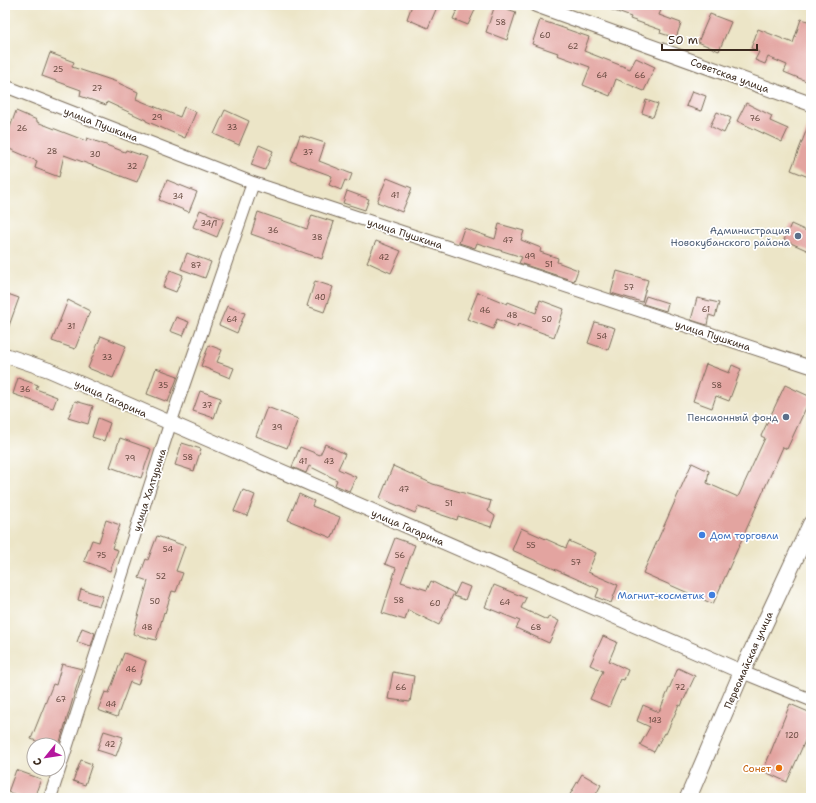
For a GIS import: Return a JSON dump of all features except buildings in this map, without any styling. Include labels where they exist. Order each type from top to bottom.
[{"type":"main road","name":"Первомайская улица","points":[[688,798],[742,672],[811,524]]},
{"type":"street","name":"Советская улица","points":[[536,5],[811,104]]},
{"type":"street","name":"улица Пушкина","points":[[5,86],[253,183],[811,367]]},
{"type":"street","name":"улица Халтурина","points":[[50,798],[170,424],[253,183]]},
{"type":"street","name":"улица Гагарина","points":[[5,355],[48,370],[742,672],[811,700]]},
{"type":"place","name":"Администрация Новокубанского района","points":[[798,236]]},
{"type":"place","name":"Пенсионный фонд","points":[[786,417]]},
{"type":"place","name":"Дом торговли","points":[[702,535]]},
{"type":"place","name":"Магнит-косметик","points":[[712,595]]},
{"type":"place","name":"Сонет","points":[[779,768]]}]
